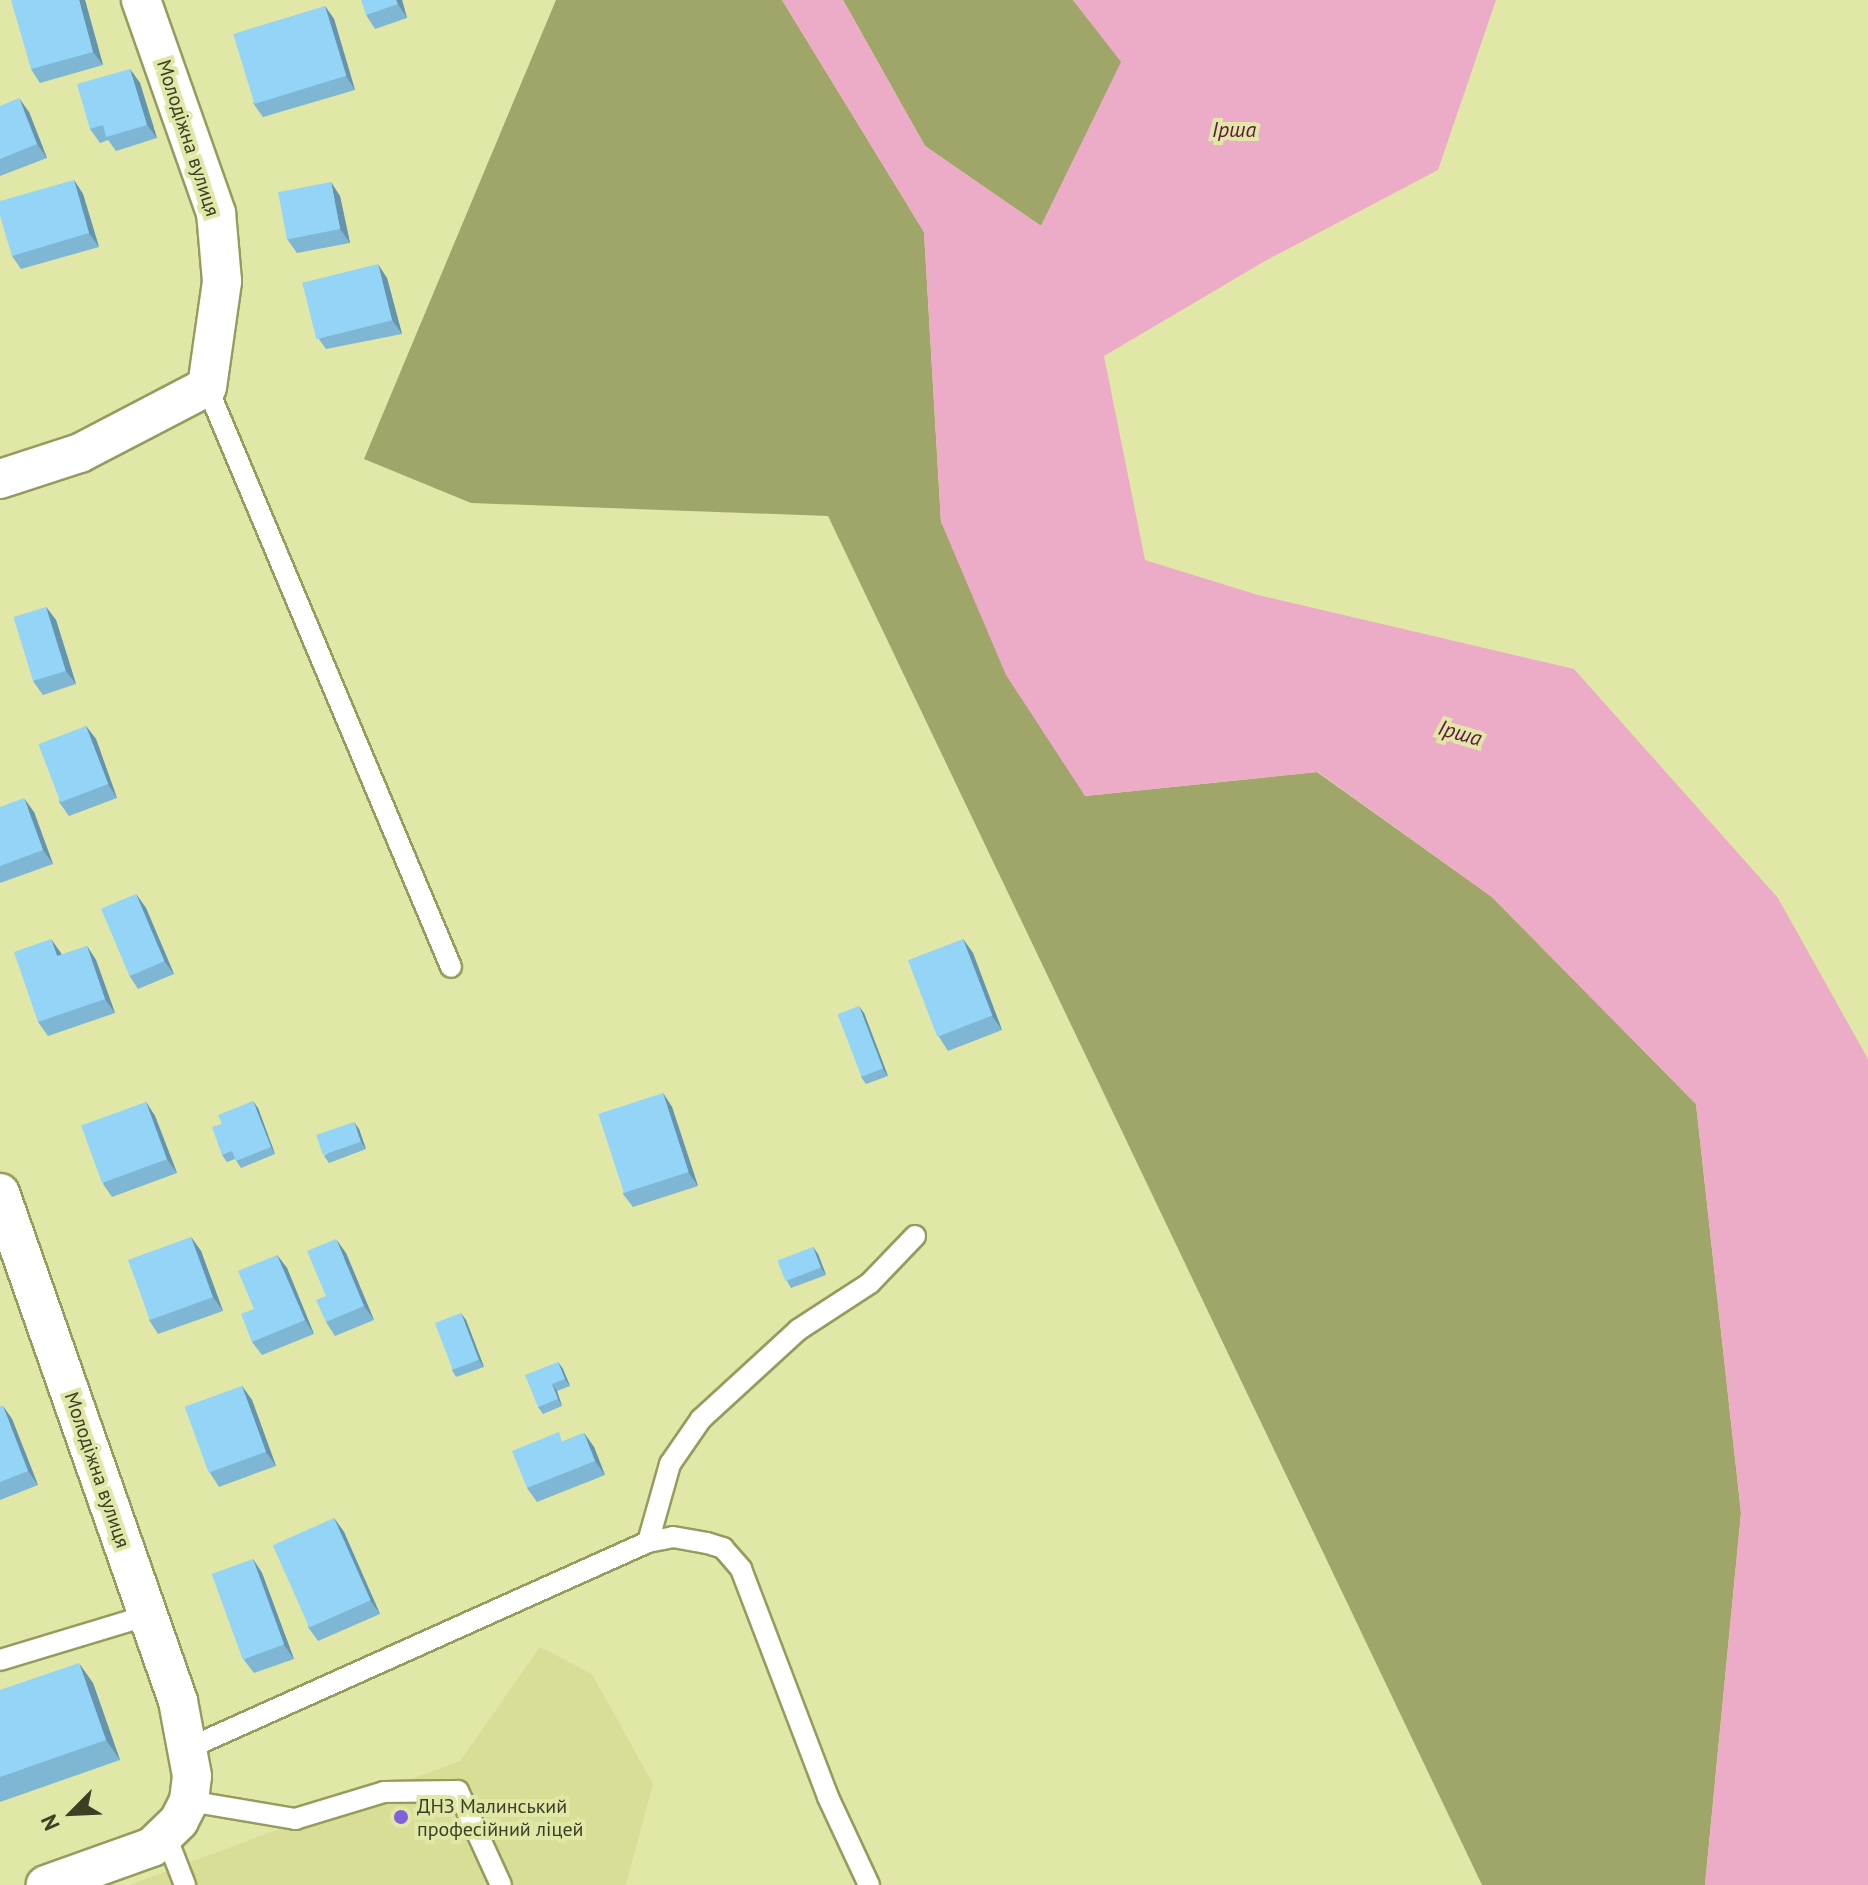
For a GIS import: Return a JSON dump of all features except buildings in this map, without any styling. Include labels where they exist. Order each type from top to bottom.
[{"type":"street","name":"Молодіжна вулиця","points":[[149,7],[216,213],[222,281],[207,387]]},
{"type":"street","points":[[0,479],[80,453],[207,387]]},
{"type":"street","name":"Молодіжна вулиця","points":[[0,1193],[149,1615],[189,1748],[189,1801]]},
{"type":"street","points":[[46,1885],[134,1855],[166,1836],[189,1801]]},
{"type":"lane","points":[[207,387],[451,967]]},
{"type":"lane","points":[[648,1542],[670,1464],[701,1419],[798,1330],[870,1283],[915,1236]]},
{"type":"lane","points":[[189,1748],[648,1542],[673,1537],[707,1543],[723,1548],[741,1569],[828,1797],[869,1885]]},
{"type":"lane","points":[[0,1660],[149,1615]]},
{"type":"lane","points":[[189,1801],[295,1819],[384,1792],[458,1791],[501,1885]]},
{"type":"lane","points":[[166,1836],[185,1885]]},
{"type":"shaded area","points":[[556,0],[782,0],[924,232],[941,522],[1085,796],[1317,772],[1492,897],[1696,1104],[1741,1513],[1705,1885],[1482,1885],[828,516],[471,503],[364,459]]},
{"type":"shaded area","points":[[843,0],[1073,0],[1122,62],[1041,226],[925,146]]},
{"type":"shaded area","points":[[540,1647],[592,1674],[653,1784],[626,1885],[130,1885],[460,1761]]},
{"type":"water","name":"Ірша","points":[[782,0],[843,0],[925,146],[1041,226],[1121,62],[1073,0],[1496,0],[1438,170],[1265,261],[1104,356],[1145,560],[1258,595],[1574,669],[1778,898],[1868,1059],[1868,1885],[1705,1885],[1741,1513],[1696,1104],[1492,897],[1318,772],[1085,796],[1006,675],[941,522],[924,232]]},
{"type":"place","name":"ДНЗ Малинський професійний ліцей","points":[[401,1817]]}]
